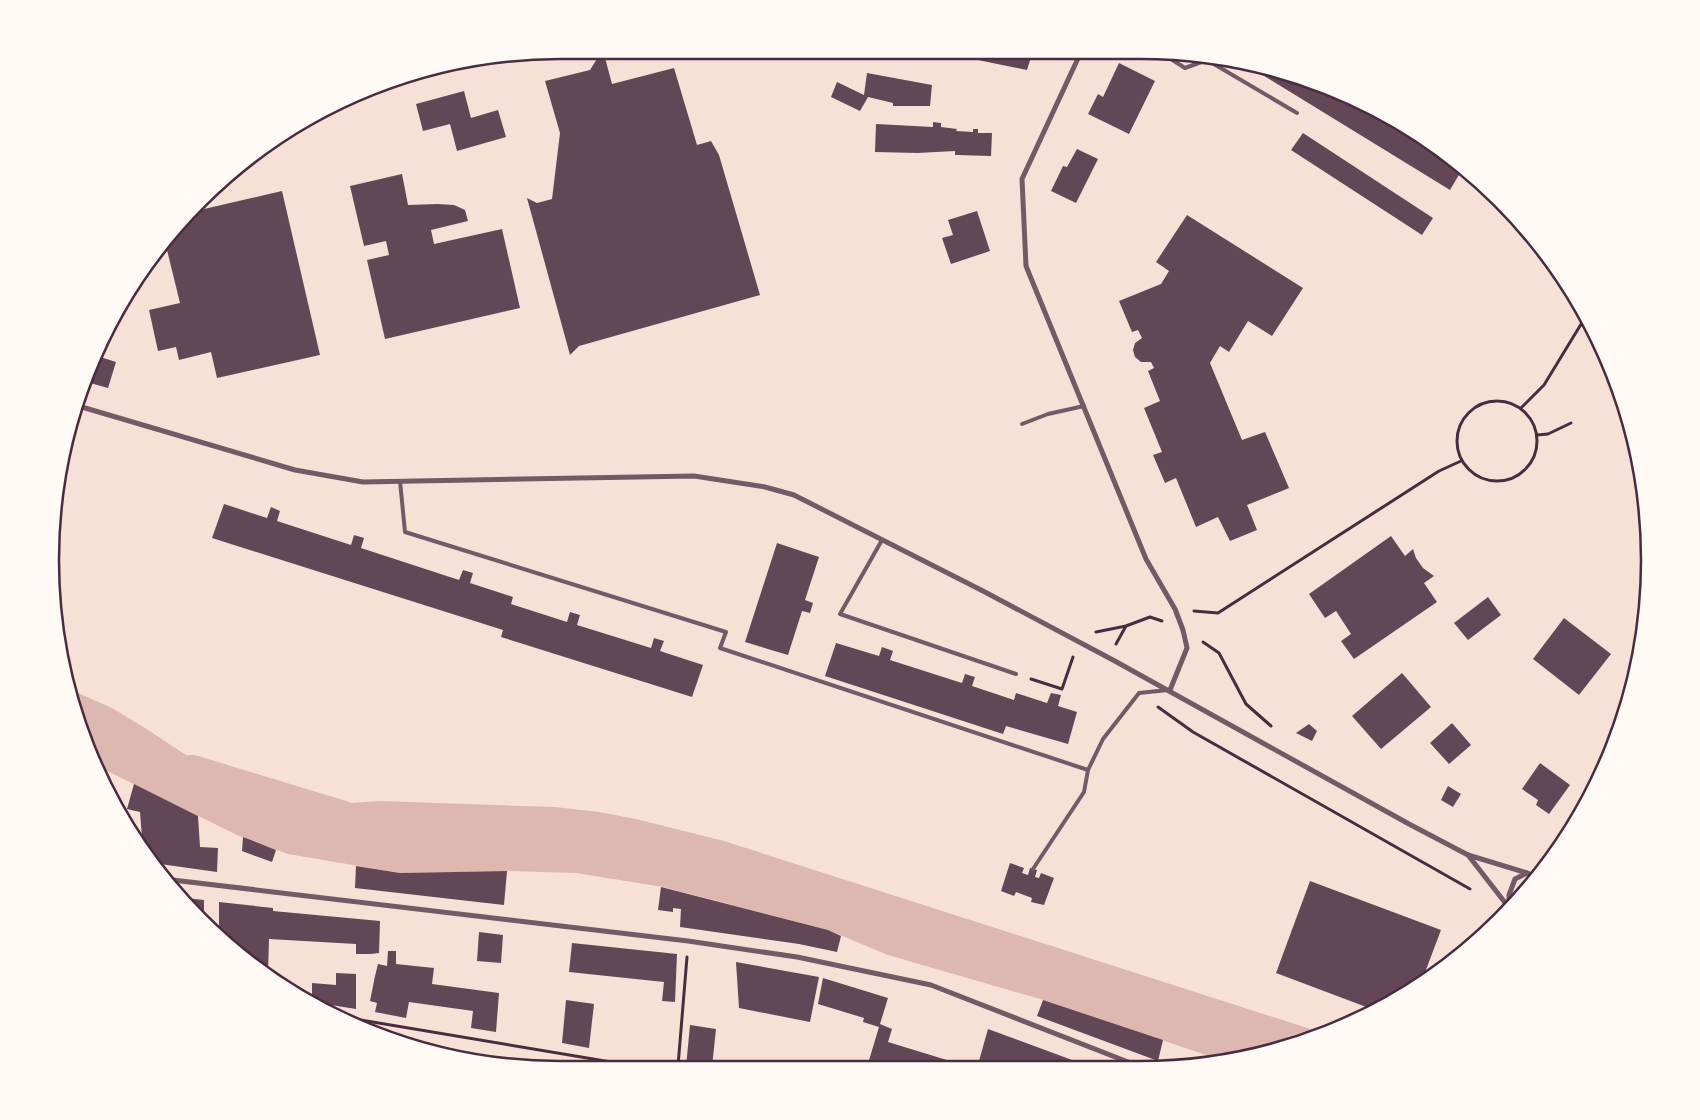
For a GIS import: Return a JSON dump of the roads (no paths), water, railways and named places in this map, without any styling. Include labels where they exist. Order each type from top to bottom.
[{"type":"street","points":[[1078,59],[1022,179],[1026,266],[1146,559],[1175,609],[1183,630],[1187,648],[1170,690]]},
{"type":"street","points":[[83,407],[295,470],[363,482],[694,476],[765,487],[794,495],[983,591],[1170,690],[1468,855],[1531,874]]},
{"type":"street","points":[[1468,855],[1505,903]]},
{"type":"street","points":[[1509,898],[1515,879],[1527,872]]},
{"type":"street","points":[[175,880],[688,941],[797,957],[931,985],[1126,1061]]},
{"type":"lane","points":[[1172,60],[1184,68],[1200,63]]},
{"type":"lane","points":[[1215,64],[1297,113]]},
{"type":"lane","points":[[1022,424],[1048,414],[1084,406]]},
{"type":"lane","points":[[400,481],[405,532],[726,632],[720,648],[1088,770]]},
{"type":"lane","points":[[882,540],[840,614],[1016,674]]},
{"type":"lane","points":[[1033,869],[1084,792],[1088,770],[1103,740],[1138,693],[1170,690]]},
{"type":"waterway","points":[[191,780],[339,825]]}]
